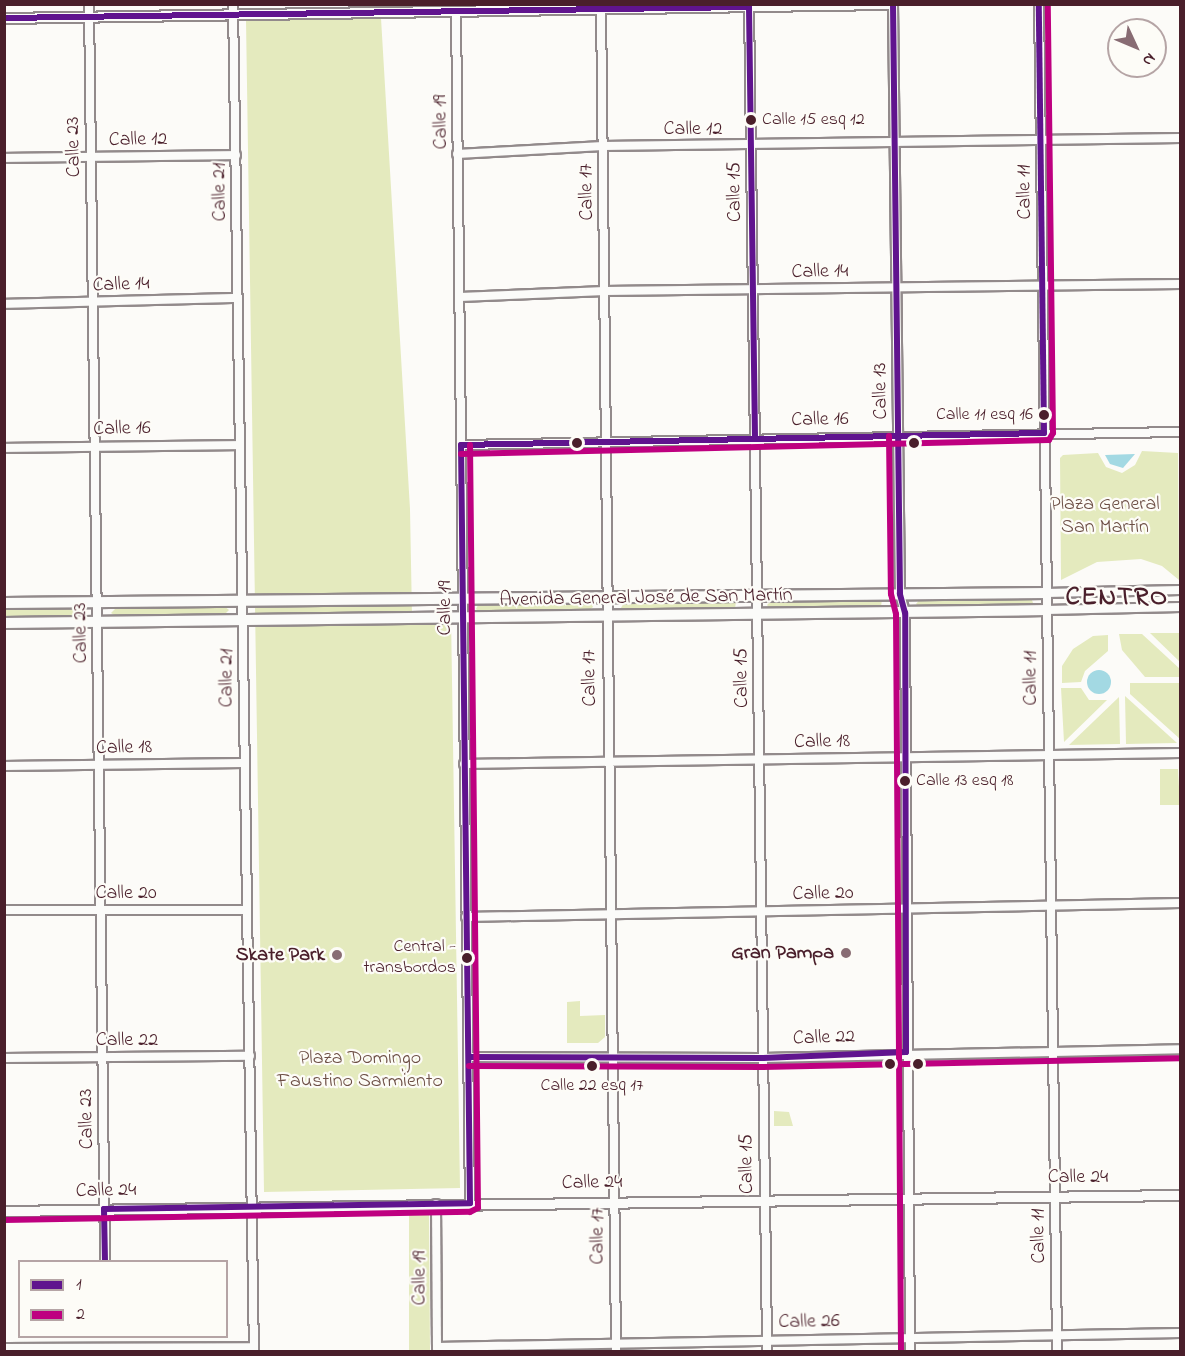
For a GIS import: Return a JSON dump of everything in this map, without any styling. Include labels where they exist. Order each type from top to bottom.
[{"type":"main road","name":"Avenida General José de San Martín","points":[[4,603],[1046,593]]},
{"type":"main road","name":"Avenida General José de San Martín","points":[[4,623],[1046,610]]},
{"type":"street","name":"Calle 23","points":[[89,4],[105,1260]]},
{"type":"street","points":[[4,18],[233,10],[420,8],[456,12],[601,7],[888,4]]},
{"type":"street","name":"Calle 13","points":[[893,4],[900,594],[905,613],[908,909],[906,1052],[910,1352]]},
{"type":"street","name":"Calle 11","points":[[1039,4],[1057,1352]]},
{"type":"street","name":"Calle 15","points":[[749,6],[767,1352]]},
{"type":"street","name":"Calle 17","points":[[601,7],[609,597],[606,616],[609,914],[616,1352]]},
{"type":"street","name":"Calle 21","points":[[233,10],[243,600],[243,763],[254,1349]]},
{"type":"street","name":"Calle 19","points":[[456,12],[461,618],[470,1203]]},
{"type":"street","name":"Calle 12","points":[[457,154],[603,146],[1180,138]]},
{"type":"street","name":"Calle 12","points":[[4,158],[236,155]]},
{"type":"street","name":"Calle 14","points":[[460,297],[605,291],[1180,284]]},
{"type":"street","name":"Calle 14","points":[[4,304],[238,298]]},
{"type":"street","name":"Calle 16","points":[[461,445],[606,440],[1180,432]]},
{"type":"street","name":"Calle 16","points":[[4,447],[240,445]]},
{"type":"street","name":"Avenida General José de San Martín","points":[[1046,593],[1180,590]]},
{"type":"street","name":"Avenida General José de San Martín","points":[[1046,610],[1180,607]]},
{"type":"street","name":"Calle 18","points":[[464,764],[1180,753]]},
{"type":"street","name":"Calle 18","points":[[4,766],[243,763]]},
{"type":"street","name":"Calle 20","points":[[466,917],[1180,903]]},
{"type":"street","name":"Calle 20","points":[[4,910],[247,910]]},
{"type":"street","name":"Calle 22","points":[[469,1058],[764,1058],[906,1052],[1180,1049]]},
{"type":"street","name":"Calle 22","points":[[4,1058],[250,1056]]},
{"type":"street","name":"Calle 24","points":[[4,1211],[1180,1195]]},
{"type":"street","name":"Calle 19","points":[[436,1204],[437,1349]]},
{"type":"street","name":"Calle 26","points":[[437,1349],[616,1341],[1180,1333]]},
{"type":"street","points":[[4,1348],[254,1349]]},
{"type":"green space","name":"Plaza Domingo Faustino Sarmiento","points":[[381,18],[410,509],[412,616],[451,616],[460,1188],[264,1192],[246,20]]},
{"type":"green space","name":"Plaza General San Martín","points":[[1142,451],[1178,453],[1179,580],[1162,566],[1141,559],[1097,562],[1061,580],[1060,458],[1063,455],[1098,453],[1106,467],[1122,473],[1135,465]]},
{"type":"green space","points":[[1031,597],[1033,603],[1028,606],[919,607],[916,604],[921,598]]},
{"type":"green space","points":[[882,599],[881,607],[770,609],[767,605],[772,600]]},
{"type":"green space","points":[[736,601],[735,609],[621,608],[624,602]]},
{"type":"green space","points":[[591,602],[593,607],[588,611],[479,612],[476,609],[479,603]]},
{"type":"green space","points":[[224,606],[229,610],[224,615],[117,617],[111,613],[117,607]]},
{"type":"green space","points":[[4,607],[82,607],[84,610],[79,616],[5,617]]},
{"type":"green space","points":[[1150,633],[1180,633],[1180,662]]},
{"type":"green space","points":[[1119,634],[1142,634],[1180,669],[1180,677],[1145,677],[1122,650]]},
{"type":"green space","points":[[1108,635],[1108,651],[1085,671],[1081,682],[1062,683],[1062,666],[1073,649],[1093,636]]},
{"type":"green space","points":[[1130,683],[1180,683],[1180,739],[1130,694]]},
{"type":"green space","points":[[1061,688],[1081,688],[1089,700],[1107,700],[1064,742]]},
{"type":"green space","points":[[1125,696],[1177,743],[1126,744]]},
{"type":"green space","points":[[1119,697],[1120,744],[1069,745]]},
{"type":"green space","points":[[1160,769],[1178,769],[1180,805],[1160,805]]},
{"type":"green space","points":[[580,1001],[580,1016],[605,1015],[605,1037],[598,1043],[567,1043],[567,1002]]},
{"type":"green space","points":[[774,1111],[789,1112],[793,1126],[774,1126]]},
{"type":"green space","points":[[429,1214],[430,1351],[409,1351],[409,1215]]},
{"type":"water","points":[[1135,454],[1123,468],[1110,464],[1105,455]]},
{"type":"water","points":[[1099,670],[1108,673],[1111,682],[1108,691],[1099,694],[1090,691],[1087,682],[1090,673]]},
{"type":"transit line","name":"1","points":[[469,1057],[763,1058],[906,1052],[905,613],[900,594],[893,4]]},
{"type":"transit line","name":"1","points":[[461,445],[1044,433],[1039,4]]},
{"type":"transit line","name":"2","points":[[461,454],[1049,440],[1053,433],[1048,4]]},
{"type":"transit line","name":"1","points":[[4,18],[749,7],[755,438]]},
{"type":"transit line","name":"2","points":[[889,436],[891,594],[896,614],[901,1352]]},
{"type":"transit line","name":"1","points":[[105,1260],[104,1209],[470,1203],[461,445]]},
{"type":"transit line","name":"2","points":[[4,1220],[470,1212],[478,1208],[470,445]]},
{"type":"transit line","name":"2","points":[[469,1066],[763,1067],[1180,1058]]},
{"type":"place","name":"Calle 15 esq 12","points":[[751,120]]},
{"type":"place","name":"Calle 11 esq 16","points":[[1044,415]]},
{"type":"place","name":"Calle 13 esq 18","points":[[905,781]]},
{"type":"place","name":"Gran Pampa","points":[[846,953]]},
{"type":"place","name":"Skate Park","points":[[337,955]]},
{"type":"place","name":"Central - transbordos","points":[[467,958]]},
{"type":"place","name":"Calle 22 esq 17","points":[[592,1066]]},
{"type":"district","name":"CENTRO","points":[[1117,599]]}]
